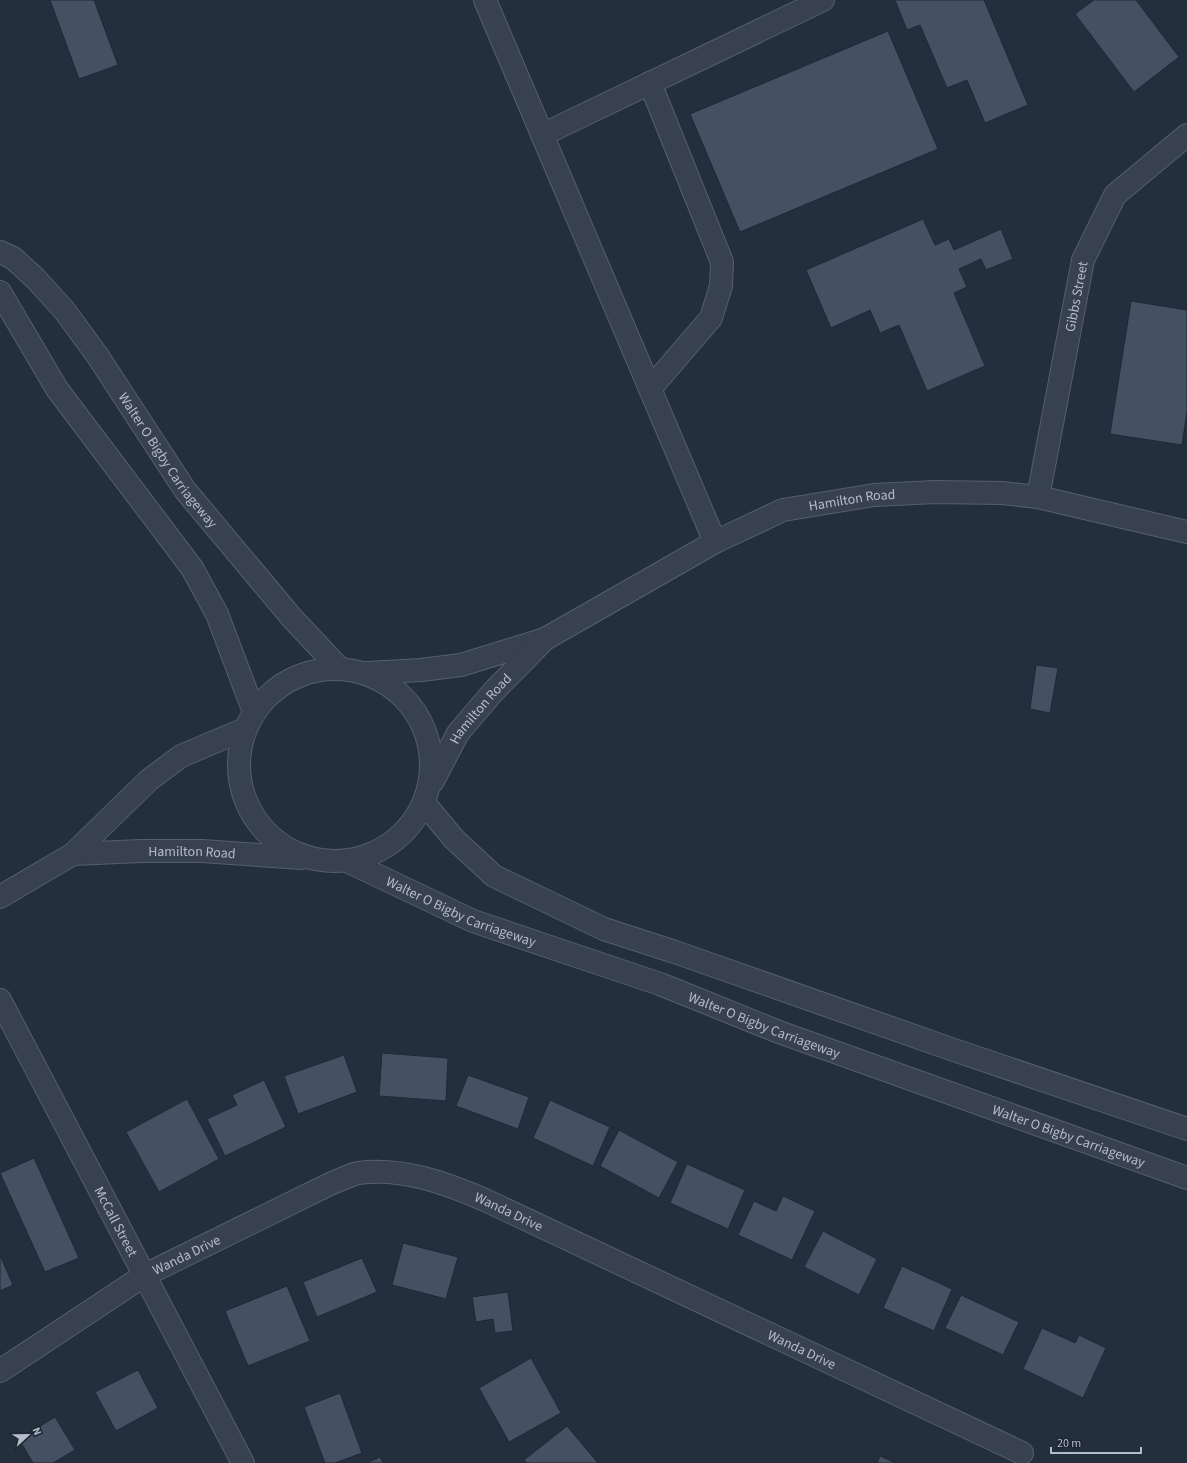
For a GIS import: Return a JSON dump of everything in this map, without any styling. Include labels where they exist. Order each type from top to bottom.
[{"type":"street","points":[[485,0],[715,542]]},
{"type":"street","points":[[542,135],[823,0]]},
{"type":"street","points":[[650,83],[722,262],[721,286],[711,318],[650,389]]},
{"type":"street","name":"Gibbs Street","points":[[1038,497],[1083,260],[1115,195],[1187,135]]},
{"type":"street","name":"Walter O Bigby Carriageway","points":[[0,252],[13,258],[35,278],[64,310],[97,355],[186,490],[292,618],[339,668]]},
{"type":"street","points":[[0,292],[57,389],[192,568],[217,614],[250,720]]},
{"type":"street","name":"Hamilton Road","points":[[367,673],[421,670],[461,665],[546,639],[715,542],[783,510],[874,495],[935,492],[1002,494],[1038,497],[1187,532]]},
{"type":"street","name":"Hamilton Road","points":[[427,796],[458,733],[493,692],[546,639]]},
{"type":"street","name":"Walter O Bigby Carriageway","points":[[339,668],[367,673],[392,686],[413,706],[426,732],[432,760],[427,796],[406,831],[379,851],[347,861],[328,861],[310,858],[281,844],[257,822],[243,793],[238,761],[250,720],[276,687],[306,672],[339,668]]},
{"type":"street","name":"Hamilton Road","points":[[0,897],[73,854],[149,780],[181,756],[250,720]]},
{"type":"street","points":[[427,796],[454,839],[494,876],[604,929],[675,952],[951,1049],[1187,1129]]},
{"type":"street","name":"Hamilton Road","points":[[73,854],[141,850],[202,851],[310,858]]},
{"type":"street","name":"Walter O Bigby Carriageway","points":[[347,861],[473,921],[660,984],[780,1032],[1187,1178]]},
{"type":"street","name":"McCall Street","points":[[0,1000],[243,1463]]},
{"type":"street","name":"Wanda Drive","points":[[0,1371],[145,1275],[304,1196],[357,1173],[385,1172],[414,1176],[451,1186],[485,1200],[1022,1453]]},
{"type":"building","points":[[50,0],[94,0],[118,65],[79,79]]},
{"type":"building","points":[[895,0],[984,0],[1028,105],[985,123],[967,80],[947,88],[920,25],[907,30]]},
{"type":"building","points":[[1094,0],[1136,0],[1179,57],[1134,92],[1075,14]]},
{"type":"building","points":[[888,31],[938,149],[740,232],[690,114]]},
{"type":"building","points":[[923,219],[935,245],[949,239],[954,250],[1001,229],[1013,259],[986,270],[981,259],[959,269],[967,287],[954,293],[985,366],[927,391],[899,325],[880,333],[870,310],[831,328],[806,270]]},
{"type":"building","points":[[1131,301],[1187,310],[1187,412],[1182,445],[1110,434]]},
{"type":"building","points":[[1036,665],[1058,668],[1050,713],[1030,709]]},
{"type":"building","points":[[382,1053],[448,1058],[446,1101],[379,1096]]},
{"type":"building","points":[[344,1055],[357,1092],[298,1114],[284,1076]]},
{"type":"building","points":[[468,1075],[529,1097],[518,1129],[456,1106]]},
{"type":"building","points":[[264,1080],[286,1127],[225,1156],[207,1119],[237,1105],[232,1095]]},
{"type":"building","points":[[187,1099],[219,1159],[159,1192],[126,1132]]},
{"type":"building","points":[[550,1100],[610,1127],[593,1166],[533,1138]]},
{"type":"building","points":[[619,1130],[678,1162],[659,1198],[600,1166]]},
{"type":"building","points":[[34,1158],[79,1258],[45,1272],[0,1173]]},
{"type":"building","points":[[687,1164],[745,1190],[728,1229],[670,1203]]},
{"type":"building","points":[[783,1196],[815,1211],[792,1260],[738,1235],[754,1201],[776,1211]]},
{"type":"building","points":[[823,1231],[877,1259],[859,1295],[804,1267]]},
{"type":"building","points":[[403,1243],[458,1257],[446,1299],[392,1285]]},
{"type":"building","points":[[0,1255],[13,1285],[0,1291]]},
{"type":"building","points":[[362,1258],[377,1292],[317,1317],[303,1282]]},
{"type":"building","points":[[902,1266],[952,1289],[934,1331],[883,1308]]},
{"type":"building","points":[[287,1286],[310,1341],[248,1366],[225,1311]]},
{"type":"building","points":[[508,1292],[513,1331],[495,1333],[493,1319],[476,1322],[472,1297]]},
{"type":"building","points":[[961,1295],[1019,1322],[1003,1355],[945,1328]]},
{"type":"building","points":[[1042,1328],[1075,1343],[1079,1335],[1106,1348],[1083,1398],[1023,1369]]},
{"type":"building","points":[[531,1358],[561,1413],[509,1442],[479,1388]]},
{"type":"building","points":[[138,1370],[158,1408],[116,1431],[95,1392]]},
{"type":"building","points":[[340,1393],[362,1453],[335,1463],[325,1463],[304,1407]]},
{"type":"building","points":[[55,1417],[75,1450],[53,1463],[33,1463],[19,1439]]},
{"type":"building","points":[[567,1426],[598,1463],[527,1463],[524,1460]]},
{"type":"building","points":[[880,1456],[896,1463],[877,1463]]},
{"type":"building","points":[[380,1457],[383,1463],[367,1463]]}]
